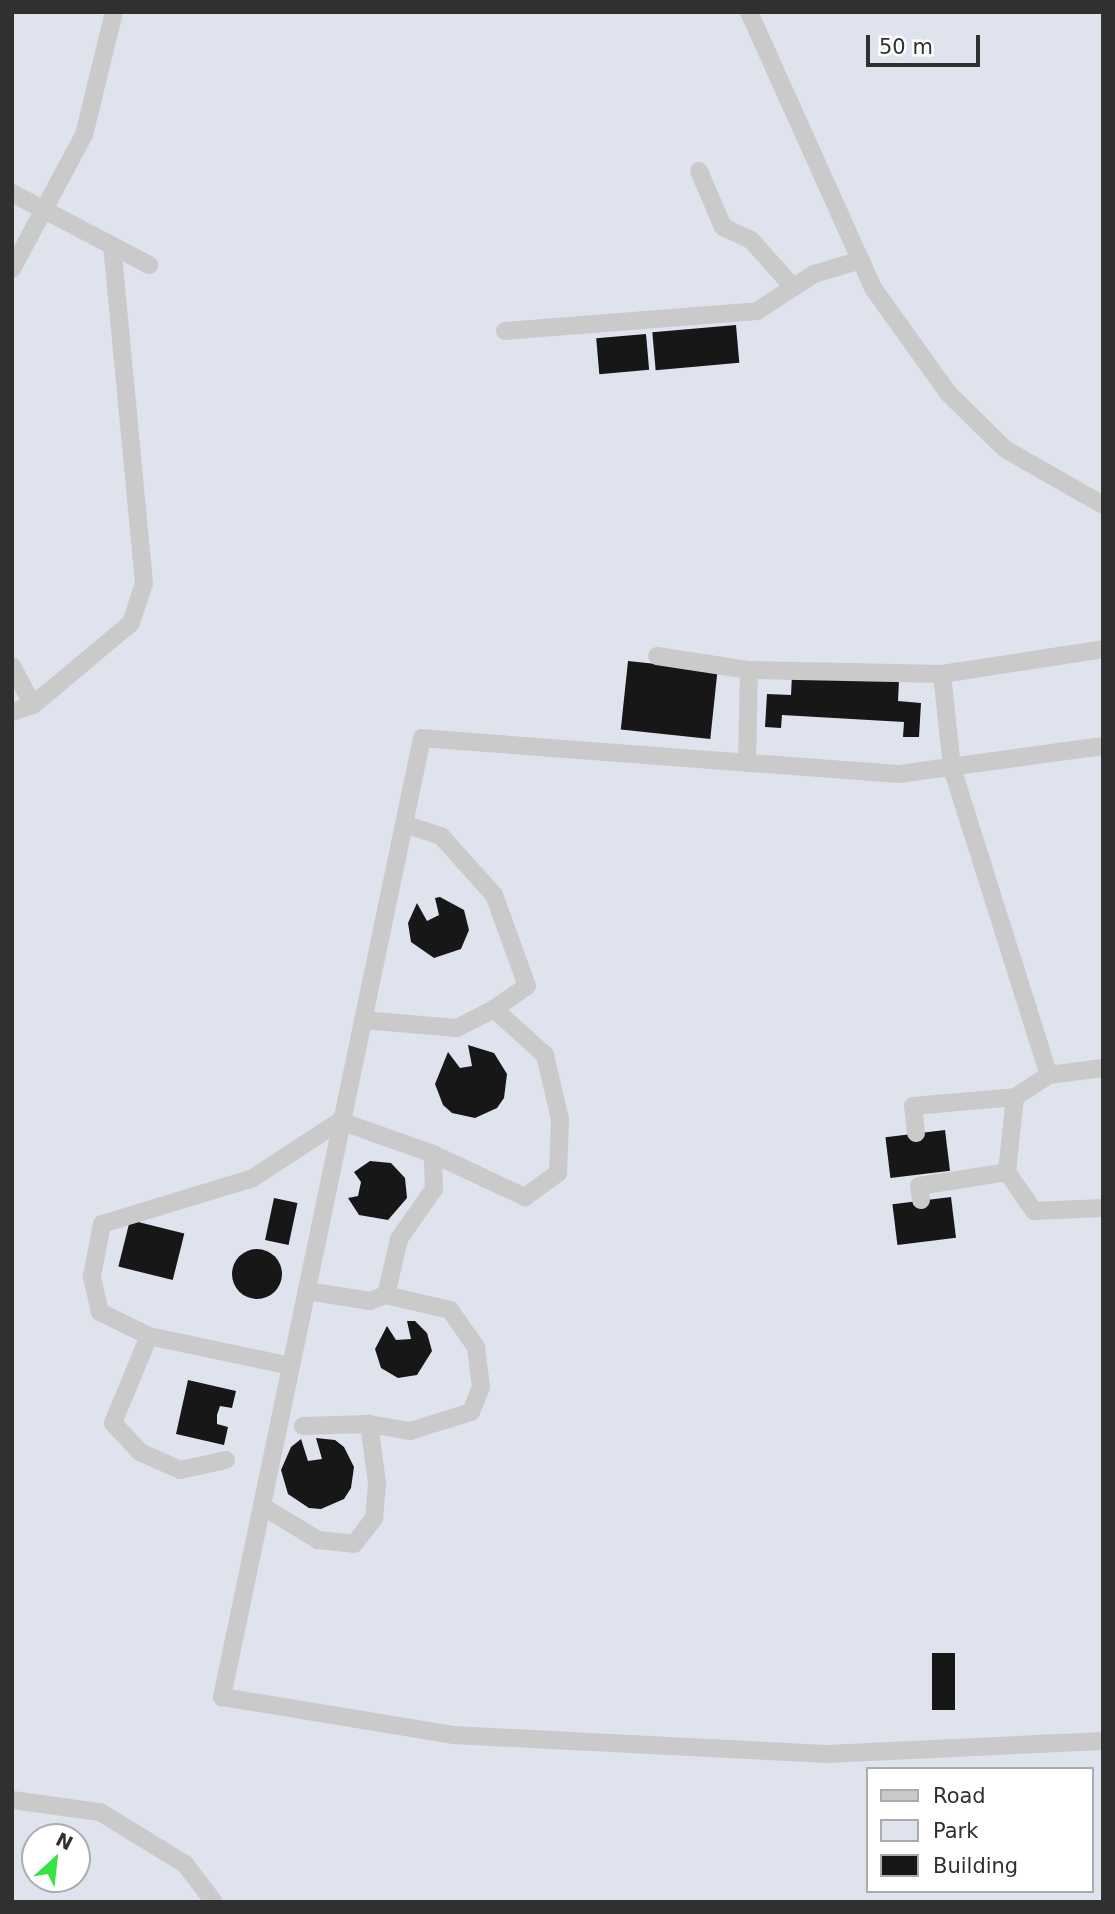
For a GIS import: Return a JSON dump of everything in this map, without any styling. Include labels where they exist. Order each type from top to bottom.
[{"type":"street","points":[[12,269],[84,135],[114,12]]},
{"type":"street","points":[[749,12],[873,288],[949,394],[1005,449],[1103,505]]},
{"type":"street","points":[[699,172],[723,227],[751,240],[793,287]]},
{"type":"street","points":[[12,193],[149,265]]},
{"type":"street","points":[[12,712],[33,705],[131,624],[144,583],[112,246]]},
{"type":"street","points":[[505,331],[757,311],[814,274],[861,260]]},
{"type":"street","points":[[657,656],[749,670],[942,674],[1103,649]]},
{"type":"street","points":[[12,666],[33,705]]},
{"type":"street","points":[[747,763],[749,670]]},
{"type":"street","points":[[942,674],[953,768],[1049,1075]]},
{"type":"street","points":[[1103,746],[898,774],[422,738],[222,1697],[453,1735],[785,1752],[1103,1741]]},
{"type":"street","points":[[363,1020],[457,1028],[494,1009],[527,986],[494,895],[441,835],[404,824]]},
{"type":"street","points":[[340,1121],[433,1154],[524,1196],[558,1173],[560,1119],[545,1055],[494,1009]]},
{"type":"street","points":[[916,1133],[913,1106],[1015,1097],[1049,1075],[1103,1068]]},
{"type":"street","points":[[1015,1097],[1007,1172],[1034,1211],[1103,1208]]},
{"type":"street","points":[[291,1367],[149,1336],[100,1312],[92,1276],[102,1224],[253,1178],[340,1121]]},
{"type":"street","points":[[386,1295],[399,1239],[434,1189],[433,1154]]},
{"type":"street","points":[[921,1200],[919,1186],[1007,1172]]},
{"type":"street","points":[[303,1426],[369,1423],[410,1431],[443,1423],[471,1412],[481,1387],[476,1347],[450,1310],[386,1295],[370,1301],[307,1291]]},
{"type":"street","points":[[149,1336],[113,1423],[140,1452],[180,1470],[226,1460]]},
{"type":"street","points":[[262,1506],[318,1540],[354,1544],[374,1518],[377,1483],[369,1423]]},
{"type":"street","points":[[12,1800],[100,1812],[185,1864],[214,1902]]},
{"type":"green space","points":[[12,12],[1103,12],[1103,1902],[12,1902]]},
{"type":"building","points":[[736,325],[739,363],[656,370],[652,332]]},
{"type":"building","points":[[646,334],[649,370],[599,374],[596,338]]},
{"type":"building","points":[[628,661],[718,670],[710,739],[621,730]]},
{"type":"building","points":[[792,675],[899,680],[898,701],[921,703],[919,737],[903,737],[904,722],[782,715],[781,728],[765,727],[767,694],[791,695]]},
{"type":"building","points":[[440,897],[464,910],[469,930],[461,949],[434,958],[411,942],[408,923],[417,903],[427,921],[439,915],[435,898]]},
{"type":"building","points":[[468,1045],[494,1053],[507,1074],[504,1098],[497,1108],[475,1118],[452,1113],[443,1105],[435,1084],[448,1052],[460,1068],[472,1066]]},
{"type":"building","points":[[945,1130],[950,1171],[890,1178],[885,1137]]},
{"type":"building","points":[[370,1161],[391,1163],[405,1178],[407,1198],[388,1220],[359,1215],[348,1198],[358,1196],[361,1182],[354,1172]]},
{"type":"building","points":[[951,1197],[956,1238],[897,1245],[892,1204]]},
{"type":"building","points":[[274,1198],[297,1203],[289,1245],[265,1240]]},
{"type":"building","points":[[130,1220],[184,1234],[173,1280],[118,1267]]},
{"type":"building","points":[[257,1249],[275,1256],[282,1274],[275,1292],[257,1299],[239,1292],[232,1274],[239,1256]]},
{"type":"building","points":[[407,1321],[415,1321],[427,1333],[432,1351],[417,1375],[398,1378],[381,1368],[375,1349],[387,1326],[396,1340],[411,1339]]},
{"type":"building","points":[[188,1380],[236,1391],[232,1408],[220,1406],[217,1415],[217,1424],[228,1427],[224,1445],[176,1434]]},
{"type":"building","points":[[316,1438],[335,1440],[344,1447],[354,1467],[351,1488],[344,1499],[321,1509],[309,1508],[288,1494],[281,1470],[291,1447],[301,1439],[308,1461],[322,1459]]},
{"type":"building","points":[[932,1653],[955,1653],[955,1710],[932,1710]]}]
